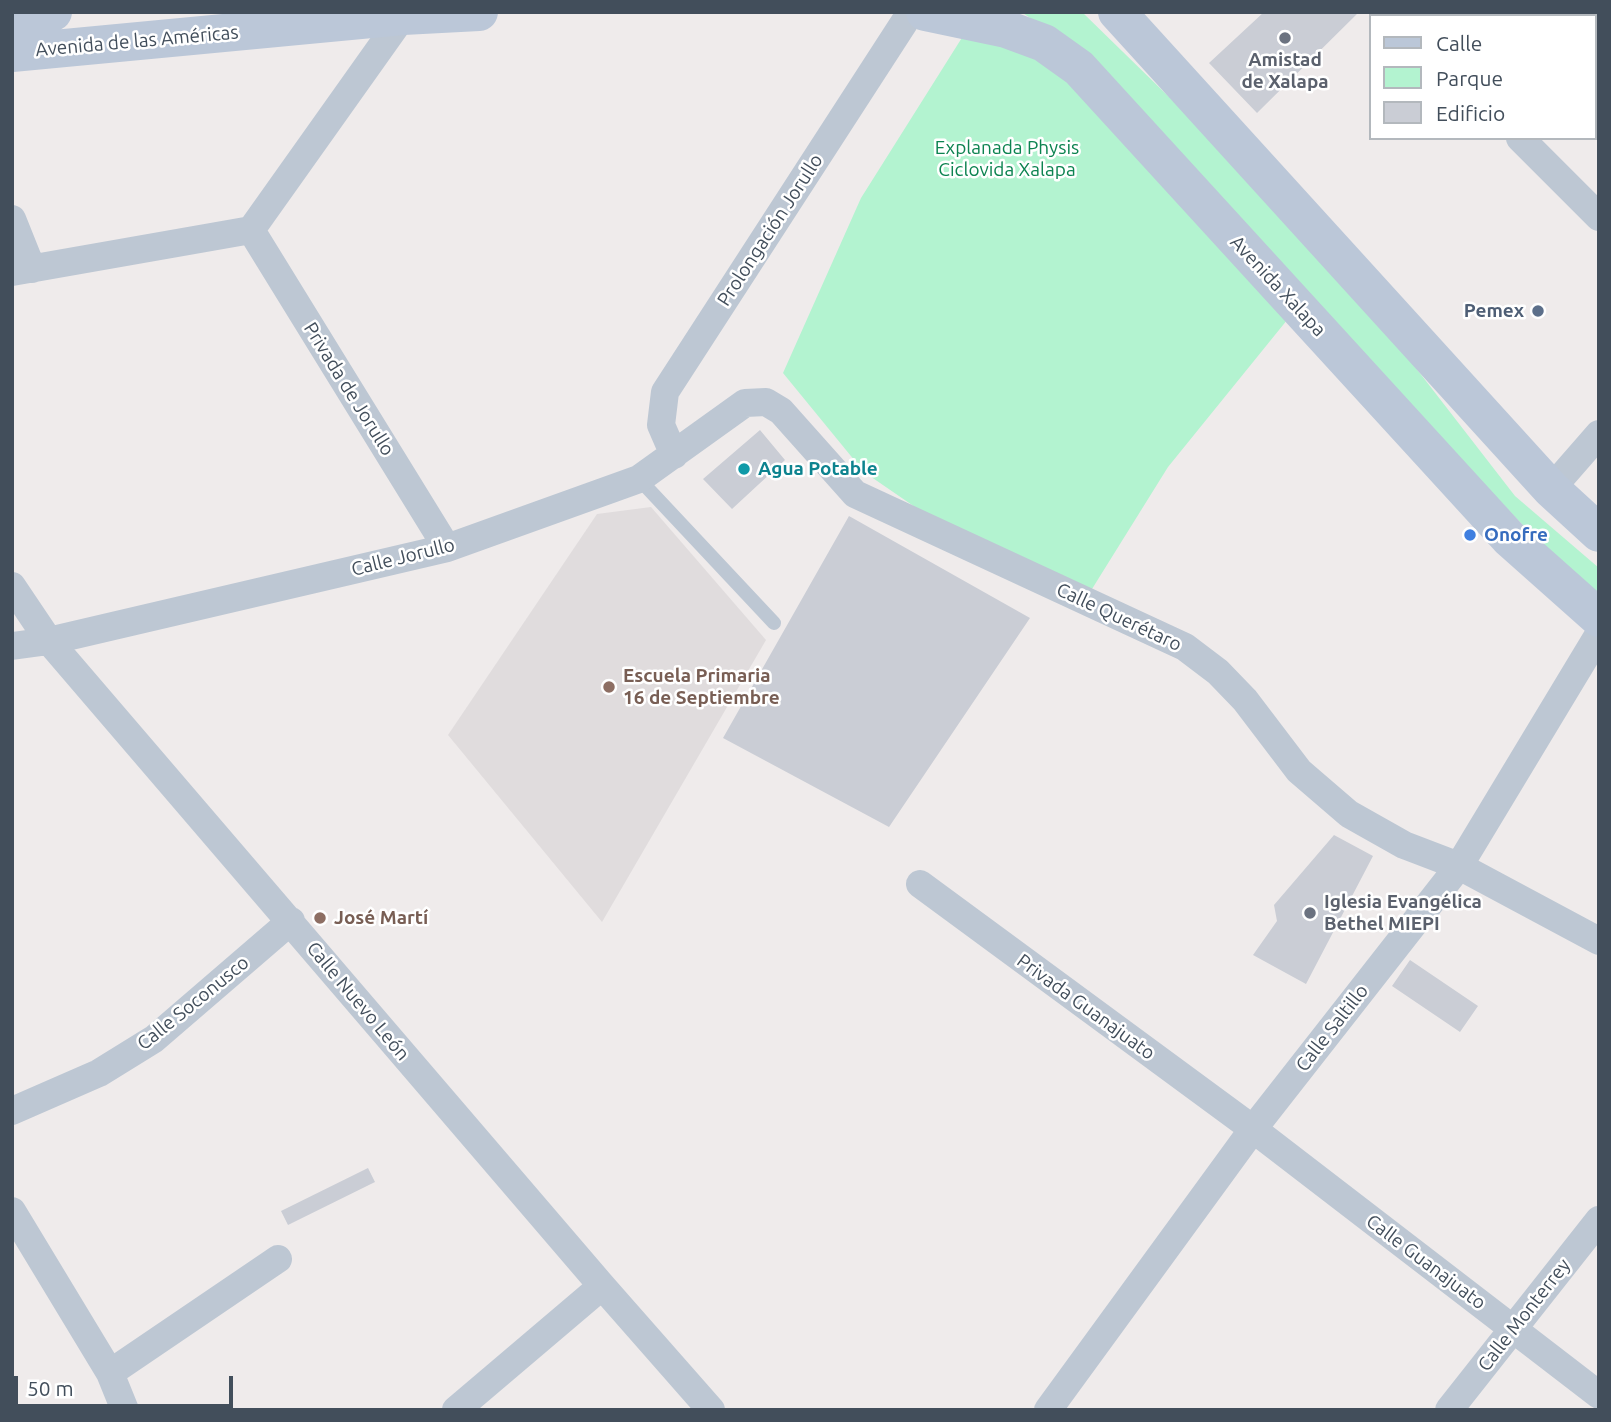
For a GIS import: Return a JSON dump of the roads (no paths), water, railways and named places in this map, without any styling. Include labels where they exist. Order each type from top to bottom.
[{"type":"main road","name":"Avenida de las Américas","points":[[12,15],[53,12]]},
{"type":"main road","name":"Avenida de las Américas","points":[[12,53],[403,16],[479,12]]},
{"type":"main road","name":"Avenida Xalapa","points":[[925,12],[1006,29],[1044,43],[1079,68],[1509,538],[1599,618]]},
{"type":"main road","points":[[1116,12],[1550,489],[1599,533]]},
{"type":"street","name":"Prolongación Jorullo","points":[[674,455],[662,425],[665,391],[911,12]]},
{"type":"street","points":[[12,219],[22,270],[251,230],[403,16]]},
{"type":"street","points":[[1522,140],[1599,217]]},
{"type":"street","name":"Privada de Jorullo","points":[[251,230],[447,548]]},
{"type":"street","name":"Calle Jorullo","points":[[12,646],[49,641],[447,548],[639,479],[745,403],[766,402]]},
{"type":"street","name":"Calle Querétaro","points":[[766,402],[781,411],[855,494],[1185,647],[1217,672],[1245,701],[1298,771],[1349,814],[1404,845],[1459,866],[1599,941]]},
{"type":"street","points":[[1550,489],[1599,434]]},
{"type":"street","name":"Calle Nuevo León","points":[[12,586],[49,641],[601,1286],[711,1410]]},
{"type":"street","name":"Calle Saltillo","points":[[1048,1410],[1253,1129],[1459,866],[1599,634]]},
{"type":"street","name":"Privada Guanajuato","points":[[920,884],[1253,1129]]},
{"type":"street","name":"Calle Soconusco","points":[[12,1111],[99,1073],[154,1039],[291,922]]},
{"type":"street","name":"Calle Guanajuato","points":[[1253,1129],[1599,1395]]},
{"type":"street","points":[[12,1211],[110,1373],[125,1410]]},
{"type":"street","name":"Calle Monterrey","points":[[1449,1410],[1599,1220]]},
{"type":"street","points":[[110,1373],[278,1259]]},
{"type":"street","points":[[456,1410],[601,1286]]},
{"type":"lane","points":[[639,479],[774,624]]},
{"type":"place","name":"Amistad de Xalapa","points":[[1285,38]]},
{"type":"place","name":"Pemex","points":[[1538,311]]},
{"type":"place","name":"Agua Potable","points":[[744,469]]},
{"type":"place","name":"Onofre","points":[[1470,535]]},
{"type":"place","name":"Escuela Primaria 16 de Septiembre","points":[[609,687]]},
{"type":"place","name":"Iglesia Evangélica Bethel MIEPI","points":[[1310,913]]},
{"type":"place","name":"José Martí","points":[[320,918]]},
{"type":"park label","name":"Explanada Physis Ciclovida Xalapa","points":[[1007,159]]}]
